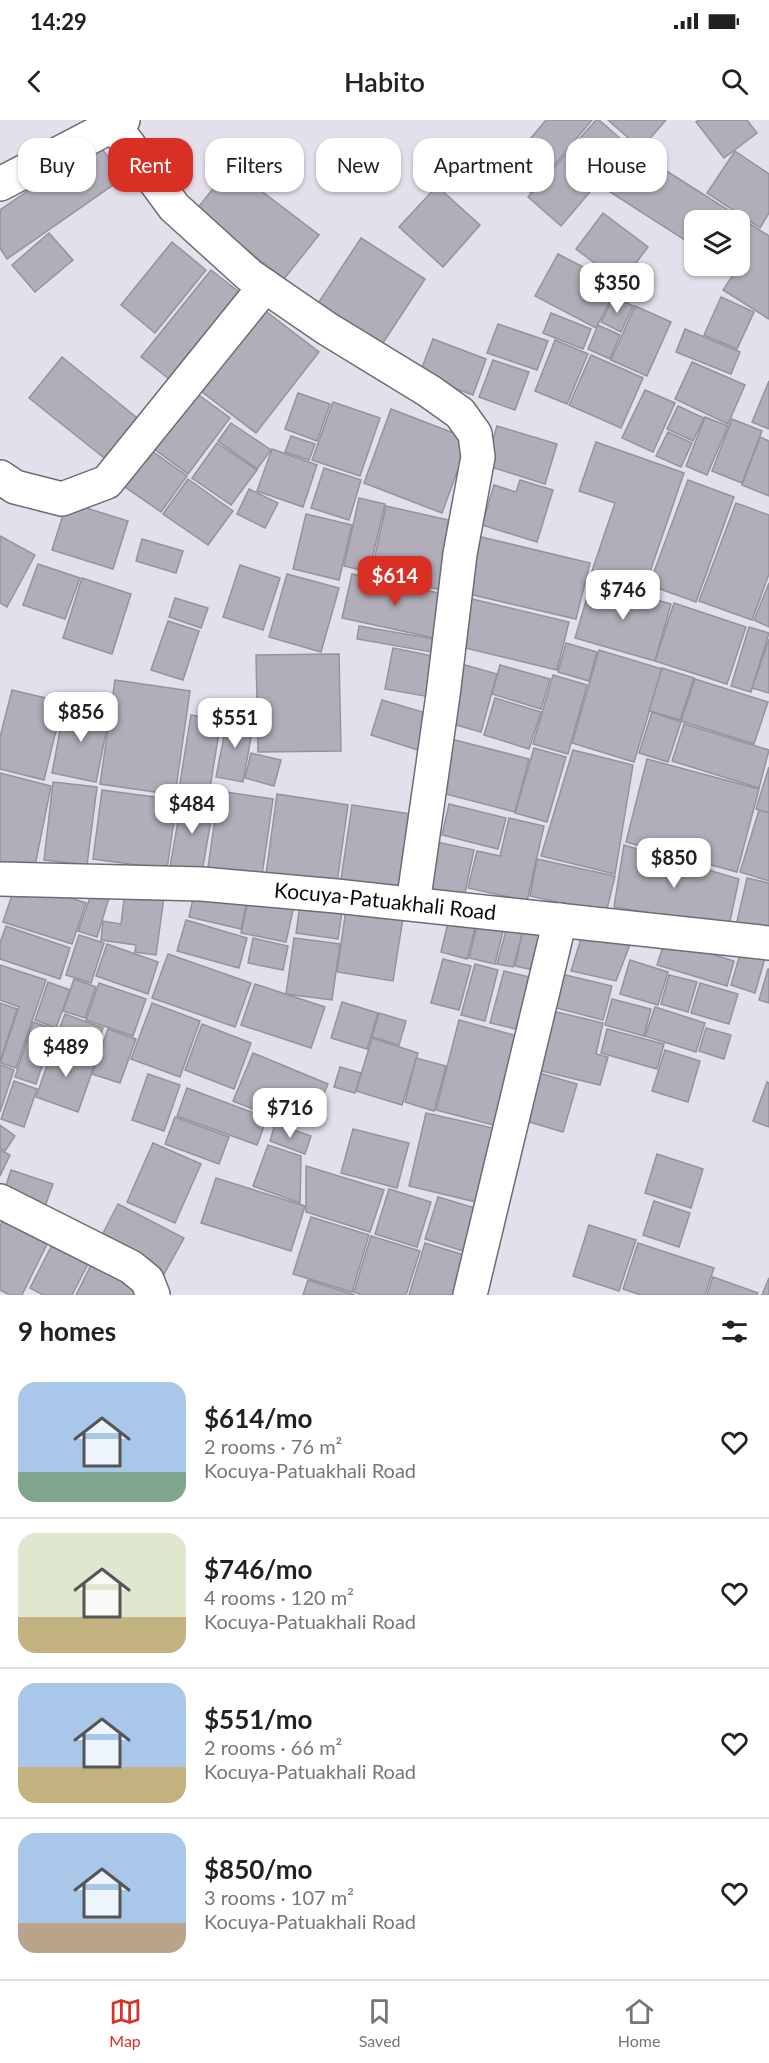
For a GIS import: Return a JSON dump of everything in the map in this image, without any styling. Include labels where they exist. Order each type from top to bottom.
[{"type":"street","points":[[0,184],[119,122],[174,207],[265,286],[326,328],[437,397],[460,414],[476,434],[478,457],[460,554],[443,695],[413,904]]},
{"type":"street","points":[[0,477],[15,488],[62,499],[106,483],[265,286]]},
{"type":"street","name":"Kocuya-Patuakhali Road","points":[[0,879],[202,884],[413,904],[769,943]]},
{"type":"street","points":[[470,1295],[560,920]]},
{"type":"street","points":[[0,1201],[131,1267],[147,1280],[153,1295]]},
{"type":"building","points":[[546,120],[592,120],[577,138],[566,138],[566,151],[554,165],[554,138],[531,138]]},
{"type":"building","points":[[596,120],[599,120],[620,138],[580,138]]},
{"type":"building","points":[[608,120],[666,120],[650,138],[628,138]]},
{"type":"building","points":[[699,120],[747,120],[757,133],[724,158],[696,122]]},
{"type":"building","points":[[98,143],[108,157],[108,188],[7,259],[0,248],[0,210],[26,192],[96,192],[96,144]]},
{"type":"building","points":[[735,151],[769,174],[769,213],[760,228],[750,221],[750,210],[733,210],[707,193]]},
{"type":"building","points":[[566,154],[566,192],[590,192],[561,226],[528,197],[532,192],[554,192],[554,168]]},
{"type":"building","points":[[667,171],[728,210],[684,210],[684,240],[610,192],[667,192]]},
{"type":"building","points":[[210,192],[263,192],[319,235],[284,279],[196,210]]},
{"type":"building","points":[[431,192],[444,192],[480,225],[443,267],[399,227]]},
{"type":"building","points":[[603,213],[648,247],[621,283],[576,249]]},
{"type":"building","points":[[750,224],[769,236],[769,319],[723,290],[732,276],[750,276]]},
{"type":"building","points":[[49,233],[73,260],[35,292],[12,265]]},
{"type":"building","points":[[361,238],[425,279],[379,349],[315,308]]},
{"type":"building","points":[[172,242],[206,270],[155,333],[121,305]]},
{"type":"building","points":[[558,254],[618,285],[596,328],[535,296]]},
{"type":"building","points":[[211,270],[248,299],[178,386],[141,357]]},
{"type":"building","points":[[614,296],[633,306],[621,332],[601,322]]},
{"type":"building","points":[[721,297],[754,312],[737,349],[704,335]]},
{"type":"building","points":[[255,303],[319,352],[256,433],[193,385]]},
{"type":"building","points":[[635,306],[671,322],[647,376],[611,360]]},
{"type":"building","points":[[551,313],[591,329],[583,349],[543,333]]},
{"type":"building","points":[[498,324],[548,341],[537,370],[487,353]]},
{"type":"building","points":[[598,325],[620,335],[610,359],[588,349]]},
{"type":"building","points":[[685,329],[740,352],[731,374],[676,352]]},
{"type":"building","points":[[433,339],[486,359],[473,395],[419,375]]},
{"type":"building","points":[[555,340],[588,354],[567,404],[535,391]]},
{"type":"building","points":[[591,355],[643,378],[621,428],[569,405]]},
{"type":"building","points":[[62,357],[146,425],[113,465],[29,398]]},
{"type":"building","points":[[493,360],[529,372],[515,410],[479,397]]},
{"type":"building","points":[[692,362],[745,385],[728,424],[675,399]]},
{"type":"building","points":[[769,381],[769,429],[752,422]]},
{"type":"building","points":[[192,390],[230,418],[188,474],[150,446]]},
{"type":"building","points":[[645,390],[675,403],[653,452],[622,438]]},
{"type":"building","points":[[298,393],[330,404],[317,441],[285,429]]},
{"type":"building","points":[[333,402],[380,418],[360,476],[312,460]]},
{"type":"building","points":[[678,406],[704,418],[693,441],[667,429]]},
{"type":"building","points":[[391,409],[469,439],[442,513],[364,483]]},
{"type":"building","points":[[705,417],[728,426],[707,475],[686,466]]},
{"type":"building","points":[[732,419],[762,431],[742,483],[712,471]]},
{"type":"building","points":[[231,423],[271,450],[257,469],[218,441]]},
{"type":"building","points":[[497,426],[557,444],[545,484],[485,465]]},
{"type":"building","points":[[668,432],[692,443],[681,467],[656,456]]},
{"type":"building","points":[[291,436],[315,444],[309,460],[285,452]]},
{"type":"building","points":[[760,437],[769,441],[769,496],[742,485]]},
{"type":"building","points":[[596,442],[684,473],[644,589],[592,571],[615,503],[579,491]]},
{"type":"building","points":[[217,443],[257,470],[231,505],[192,478]]},
{"type":"building","points":[[145,446],[187,476],[161,512],[118,482]]},
{"type":"building","points":[[272,449],[317,465],[303,507],[257,491]]},
{"type":"building","points":[[324,468],[361,480],[349,520],[311,508]]},
{"type":"building","points":[[188,479],[233,511],[208,545],[163,514]]},
{"type":"building","points":[[520,480],[553,490],[537,542],[482,525],[494,485],[516,492]]},
{"type":"building","points":[[688,480],[734,497],[696,602],[649,585]]},
{"type":"building","points":[[249,489],[278,503],[265,528],[237,514]]},
{"type":"building","points":[[359,498],[385,504],[369,572],[344,566]]},
{"type":"building","points":[[67,502],[128,521],[113,569],[52,550]]},
{"type":"building","points":[[736,503],[769,515],[769,574],[752,620],[699,601]]},
{"type":"building","points":[[386,506],[462,523],[446,591],[371,574]]},
{"type":"building","points":[[306,514],[352,525],[339,580],[293,569]]},
{"type":"building","points":[[473,535],[590,563],[576,619],[460,592]]},
{"type":"building","points":[[0,536],[35,555],[7,607],[0,603]]},
{"type":"building","points":[[142,539],[183,551],[176,573],[136,561]]},
{"type":"building","points":[[38,564],[80,578],[65,619],[23,605]]},
{"type":"building","points":[[240,565],[280,578],[263,630],[223,617]]},
{"type":"building","points":[[287,574],[339,588],[321,652],[269,637]]},
{"type":"building","points":[[352,574],[448,595],[439,639],[342,618]]},
{"type":"building","points":[[82,578],[131,594],[112,654],[63,638]]},
{"type":"building","points":[[592,581],[671,604],[655,661],[575,638]]},
{"type":"building","points":[[769,583],[769,627],[754,620]]},
{"type":"building","points":[[175,598],[208,608],[201,628],[169,617]]},
{"type":"building","points":[[468,598],[569,622],[557,670],[457,646]]},
{"type":"building","points":[[674,603],[746,627],[727,684],[655,661]]},
{"type":"building","points":[[168,621],[199,631],[183,680],[151,670]]},
{"type":"building","points":[[359,626],[440,640],[437,653],[357,639]]},
{"type":"building","points":[[749,627],[769,633],[751,692],[731,686]]},
{"type":"building","points":[[769,639],[769,693],[752,688]]},
{"type":"building","points":[[566,643],[597,652],[589,681],[558,672]]},
{"type":"building","points":[[393,648],[438,657],[430,697],[385,689]]},
{"type":"building","points":[[599,650],[662,669],[634,762],[572,743]]},
{"type":"building","points":[[339,654],[341,751],[258,752],[256,655]]},
{"type":"building","points":[[458,663],[497,674],[481,732],[442,721]]},
{"type":"building","points":[[500,665],[550,679],[541,709],[492,694]]},
{"type":"building","points":[[662,668],[694,678],[680,720],[649,711]]},
{"type":"building","points":[[553,675],[587,685],[568,754],[533,744]]},
{"type":"building","points":[[695,679],[768,702],[754,744],[681,721]]},
{"type":"building","points":[[115,680],[190,691],[175,795],[100,784]]},
{"type":"building","points":[[12,690],[63,702],[44,780],[0,769],[0,737]]},
{"type":"building","points":[[495,698],[541,712],[529,749],[484,735]]},
{"type":"building","points":[[382,700],[429,714],[418,750],[371,735]]},
{"type":"building","points":[[65,704],[110,713],[96,782],[52,773]]},
{"type":"building","points":[[652,712],[681,722],[668,762],[639,753]]},
{"type":"building","points":[[191,715],[221,720],[209,794],[179,789]]},
{"type":"building","points":[[228,716],[254,721],[243,782],[216,777]]},
{"type":"building","points":[[684,724],[769,750],[759,788],[672,761]]},
{"type":"building","points":[[451,739],[529,759],[515,812],[438,792]]},
{"type":"building","points":[[534,748],[566,757],[547,822],[515,813]]},
{"type":"building","points":[[573,750],[633,765],[615,874],[541,856]]},
{"type":"building","points":[[251,753],[281,760],[274,786],[245,778]]},
{"type":"building","points":[[647,759],[759,789],[737,872],[626,842]]},
{"type":"building","points":[[769,767],[769,813],[756,809]]},
{"type":"building","points":[[0,773],[51,786],[34,871],[0,867]]},
{"type":"building","points":[[53,782],[97,787],[87,865],[44,860]]},
{"type":"building","points":[[102,790],[177,800],[167,869],[93,859]]},
{"type":"building","points":[[219,791],[273,799],[262,875],[208,867]]},
{"type":"building","points":[[277,794],[348,805],[337,883],[266,874]]},
{"type":"building","points":[[182,798],[214,803],[202,872],[170,867]]},
{"type":"building","points":[[449,804],[506,818],[498,849],[442,835]]},
{"type":"building","points":[[352,805],[423,816],[411,890],[341,879]]},
{"type":"building","points":[[759,810],[769,813],[769,881],[740,872]]},
{"type":"building","points":[[509,818],[544,826],[527,901],[468,888],[477,851],[500,856]]},
{"type":"building","points":[[428,840],[474,850],[464,897],[418,887]]},
{"type":"building","points":[[624,845],[739,879],[729,926],[614,907]]},
{"type":"building","points":[[537,859],[615,876],[606,913],[530,896]]},
{"type":"building","points":[[747,878],[769,883],[769,933],[736,926]]},
{"type":"building","points":[[17,880],[86,903],[72,944],[3,922]]},
{"type":"building","points":[[195,890],[247,902],[241,929],[189,917]]},
{"type":"building","points":[[92,892],[109,898],[97,937],[78,931]]},
{"type":"building","points":[[125,892],[164,897],[156,955],[135,952],[136,945],[101,940],[103,921],[121,924]]},
{"type":"building","points":[[248,901],[293,910],[286,942],[241,933]]},
{"type":"building","points":[[300,905],[342,912],[338,939],[296,933]]},
{"type":"building","points":[[346,909],[403,918],[393,981],[337,972]]},
{"type":"building","points":[[450,914],[477,921],[467,959],[441,952]]},
{"type":"building","points":[[186,920],[247,938],[239,968],[177,951]]},
{"type":"building","points":[[478,921],[504,927],[495,964],[469,958]]},
{"type":"building","points":[[6,926],[70,948],[60,979],[0,959],[0,943]]},
{"type":"building","points":[[507,927],[523,931],[513,967],[497,964]]},
{"type":"building","points":[[523,929],[550,934],[542,972],[515,966]]},
{"type":"building","points":[[583,932],[631,942],[616,981],[571,971]]},
{"type":"building","points":[[79,935],[104,943],[91,983],[66,975]]},
{"type":"building","points":[[253,938],[288,946],[283,970],[248,963]]},
{"type":"building","points":[[294,938],[340,944],[332,1000],[286,994]]},
{"type":"building","points":[[665,940],[734,961],[727,986],[657,965]]},
{"type":"building","points":[[107,944],[158,962],[148,994],[96,976]]},
{"type":"building","points":[[741,951],[765,958],[755,993],[731,985]]},
{"type":"building","points":[[168,954],[251,983],[235,1027],[152,998]]},
{"type":"building","points":[[443,959],[471,966],[459,1010],[431,1003]]},
{"type":"building","points":[[630,960],[668,972],[658,1005],[620,994]]},
{"type":"building","points":[[475,964],[498,970],[485,1021],[461,1015]]},
{"type":"building","points":[[0,965],[46,980],[16,1068],[0,1063],[19,1007],[0,1000]]},
{"type":"building","points":[[769,969],[769,1003],[759,1000]]},
{"type":"building","points":[[504,971],[538,979],[525,1031],[490,1023]]},
{"type":"building","points":[[557,973],[612,986],[603,1020],[549,1006]]},
{"type":"building","points":[[669,975],[697,982],[688,1012],[661,1004]]},
{"type":"building","points":[[74,979],[96,987],[85,1018],[63,1011]]},
{"type":"building","points":[[48,982],[70,990],[56,1028],[35,1020]]},
{"type":"building","points":[[99,983],[146,999],[133,1036],[86,1020]]},
{"type":"building","points":[[700,983],[738,994],[729,1024],[691,1013]]},
{"type":"building","points":[[255,984],[325,1007],[311,1048],[241,1025]]},
{"type":"building","points":[[612,999],[651,1009],[644,1036],[605,1025]]},
{"type":"building","points":[[342,1002],[378,1013],[367,1049],[331,1038]]},
{"type":"building","points":[[0,1003],[17,1009],[0,1062]]},
{"type":"building","points":[[152,1003],[200,1021],[180,1077],[131,1059]]},
{"type":"building","points":[[655,1007],[705,1023],[696,1052],[645,1036]]},
{"type":"building","points":[[544,1009],[603,1023],[596,1054],[608,1057],[600,1085],[529,1068]]},
{"type":"building","points":[[379,1013],[406,1021],[399,1045],[372,1037]]},
{"type":"building","points":[[65,1014],[103,1028],[94,1054],[55,1040]]},
{"type":"building","points":[[459,1020],[528,1039],[505,1128],[436,1110]]},
{"type":"building","points":[[33,1022],[54,1029],[36,1084],[15,1077]]},
{"type":"building","points":[[202,1024],[251,1043],[234,1089],[185,1070]]},
{"type":"building","points":[[706,1028],[731,1035],[724,1059],[699,1051]]},
{"type":"building","points":[[108,1029],[136,1039],[120,1083],[92,1074]]},
{"type":"building","points":[[607,1029],[664,1044],[657,1069],[601,1053]]},
{"type":"building","points":[[372,1038],[418,1053],[402,1105],[356,1091]]},
{"type":"building","points":[[55,1043],[97,1058],[78,1112],[36,1097]]},
{"type":"building","points":[[665,1050],[700,1061],[688,1102],[652,1091]]},
{"type":"building","points":[[253,1053],[328,1084],[312,1122],[262,1100],[258,1111],[233,1101]]},
{"type":"building","points":[[416,1058],[446,1066],[434,1111],[405,1102]]},
{"type":"building","points":[[0,1065],[14,1070],[0,1112]]},
{"type":"building","points":[[340,1067],[361,1073],[355,1093],[334,1087]]},
{"type":"building","points":[[529,1070],[577,1084],[563,1132],[516,1118]]},
{"type":"building","points":[[148,1074],[180,1085],[164,1131],[132,1120]]},
{"type":"building","points":[[14,1081],[37,1089],[24,1127],[1,1119]]},
{"type":"building","points":[[767,1082],[769,1083],[769,1127],[753,1121]]},
{"type":"building","points":[[187,1088],[267,1118],[257,1145],[177,1116]]},
{"type":"building","points":[[426,1113],[493,1128],[476,1202],[409,1186]]},
{"type":"building","points":[[175,1117],[229,1137],[219,1164],[165,1144]]},
{"type":"building","points":[[275,1124],[311,1136],[305,1154],[270,1141]]},
{"type":"building","points":[[0,1125],[15,1136],[5,1151],[0,1148]]},
{"type":"building","points":[[353,1129],[409,1143],[397,1188],[341,1173]]},
{"type":"building","points":[[153,1143],[201,1164],[175,1223],[127,1202]]},
{"type":"building","points":[[268,1145],[301,1156],[300,1203],[253,1186]]},
{"type":"building","points":[[0,1150],[10,1155],[0,1176]]},
{"type":"building","points":[[657,1154],[703,1169],[691,1208],[645,1193]]},
{"type":"building","points":[[306,1166],[384,1190],[370,1232],[306,1212]]},
{"type":"building","points":[[11,1170],[53,1184],[43,1212],[2,1198]]},
{"type":"building","points":[[216,1178],[305,1206],[291,1251],[201,1223]]},
{"type":"building","points":[[389,1189],[431,1202],[417,1247],[375,1234]]},
{"type":"building","points":[[438,1197],[475,1208],[463,1251],[425,1239]]},
{"type":"building","points":[[654,1201],[690,1213],[679,1247],[643,1235]]},
{"type":"building","points":[[118,1204],[184,1238],[163,1276],[98,1243]]},
{"type":"building","points":[[5,1216],[50,1238],[22,1295],[10,1295],[0,1290],[0,1226]]},
{"type":"building","points":[[311,1217],[369,1235],[352,1292],[293,1274]]},
{"type":"building","points":[[589,1225],[636,1240],[619,1291],[573,1276]]},
{"type":"building","points":[[371,1236],[420,1251],[406,1295],[362,1295],[354,1292]]},
{"type":"building","points":[[53,1243],[89,1262],[72,1295],[43,1295],[30,1288]]},
{"type":"building","points":[[425,1243],[477,1259],[466,1295],[409,1295]]},
{"type":"building","points":[[638,1243],[714,1268],[705,1295],[641,1295],[623,1289]]},
{"type":"building","points":[[92,1263],[147,1295],[76,1295]]},
{"type":"building","points":[[713,1277],[758,1293],[757,1295],[707,1295]]},
{"type":"building","points":[[769,1278],[769,1295],[762,1295]]},
{"type":"building","points":[[308,1280],[355,1295],[303,1295]]}]
